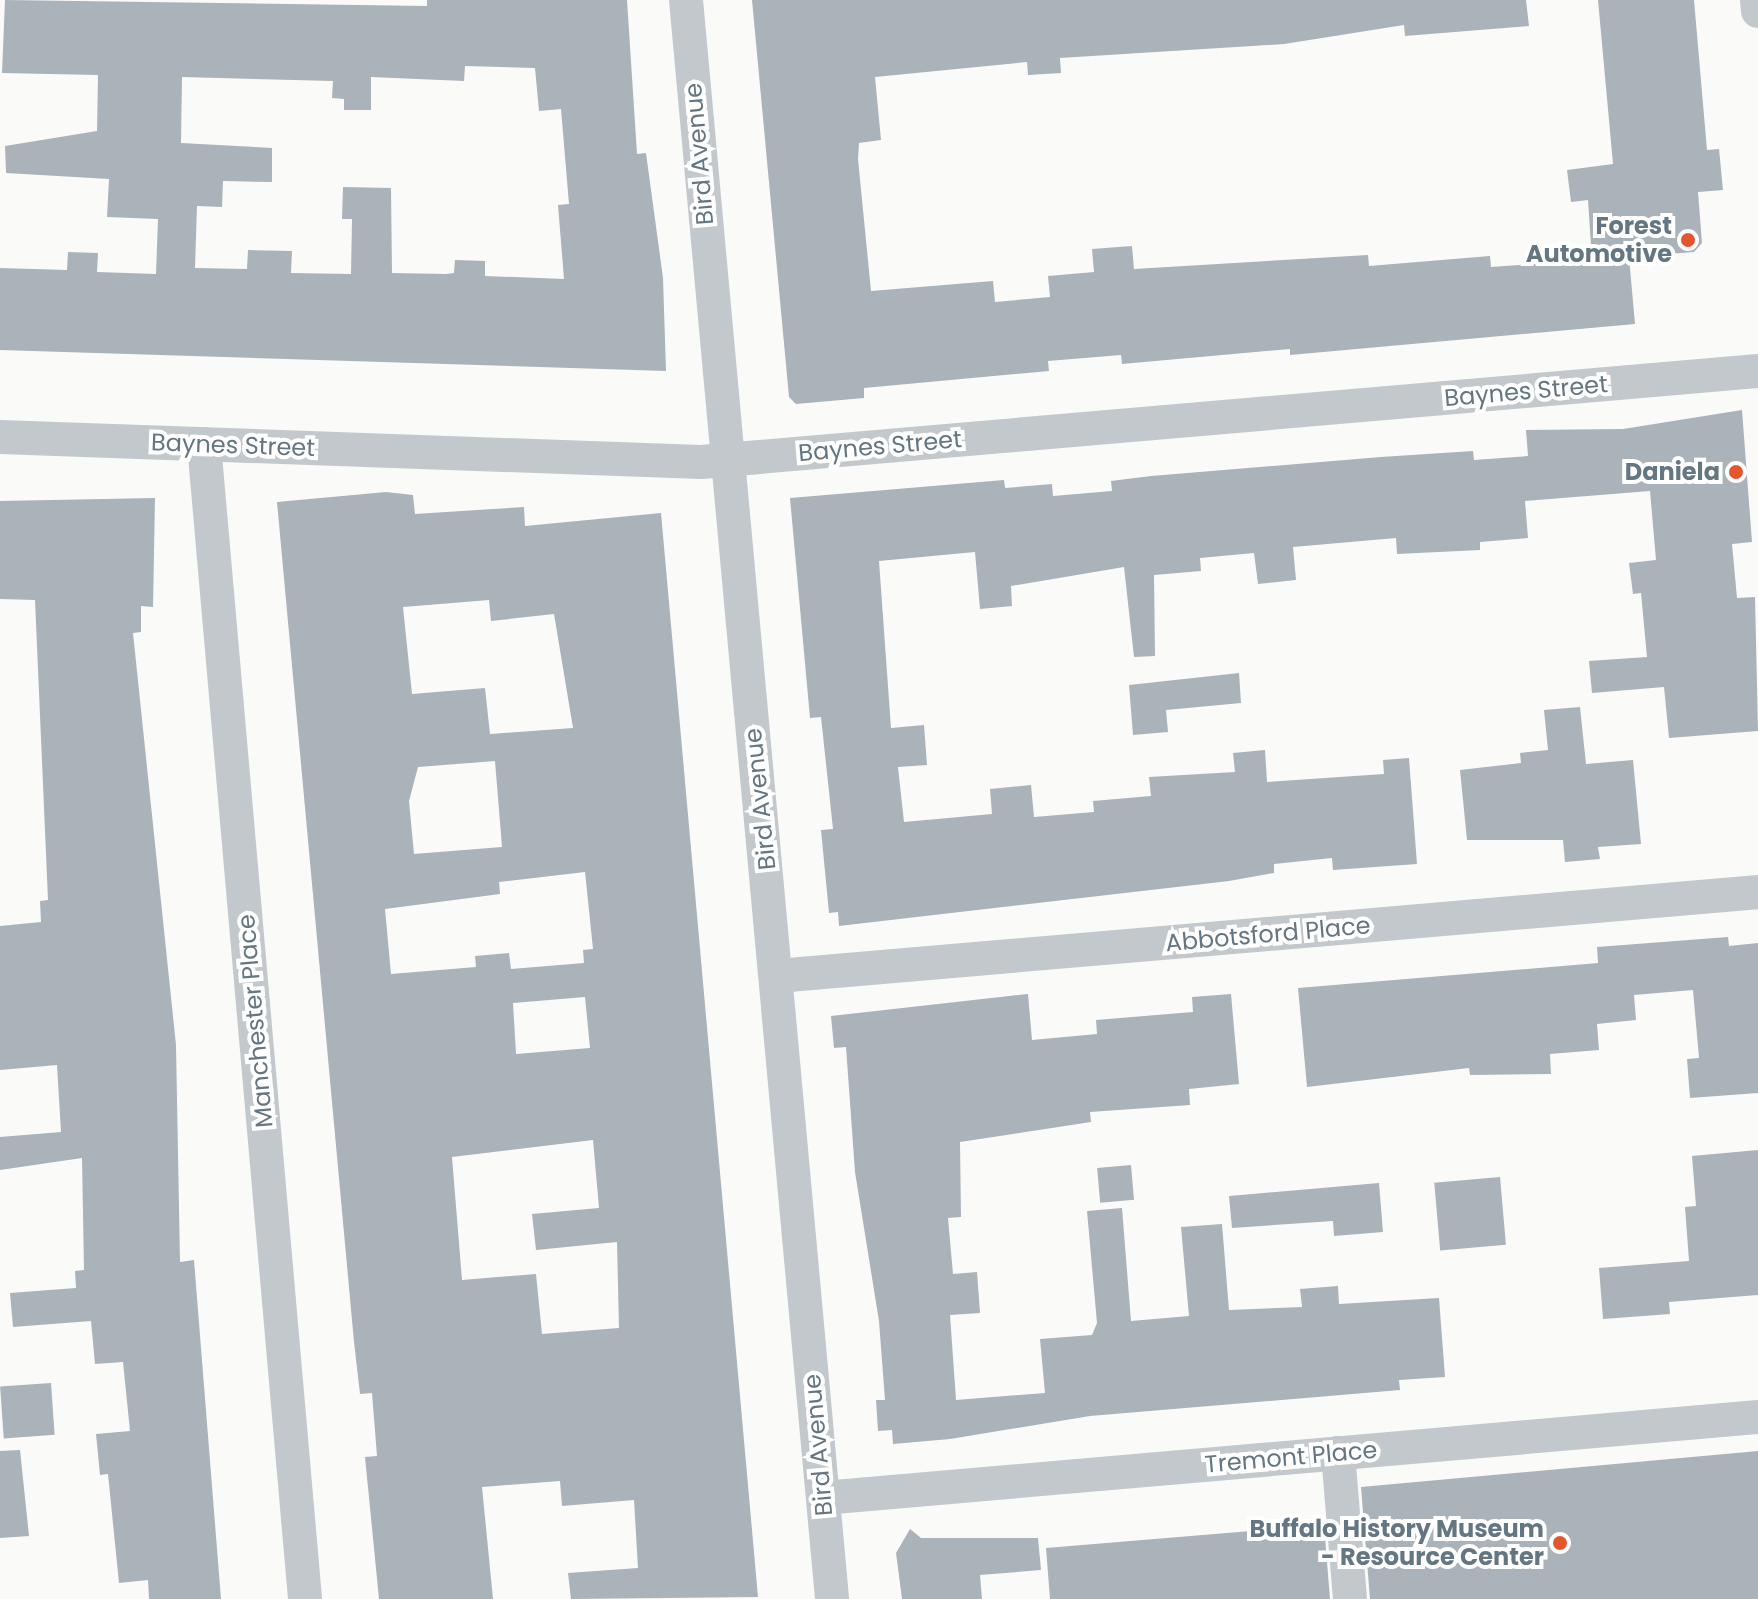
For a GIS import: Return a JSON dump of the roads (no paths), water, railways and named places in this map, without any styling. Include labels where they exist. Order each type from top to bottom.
[{"type":"street","name":"Bird Avenue","points":[[686,0],[832,1599]]},
{"type":"street","points":[[1757,0],[1758,11]]},
{"type":"street","name":"Baynes Street","points":[[0,437],[726,459],[1758,371]]},
{"type":"street","name":"Manchester Place","points":[[204,444],[305,1599]]},
{"type":"street","name":"Abbotsford Place","points":[[777,976],[1758,892]]},
{"type":"street","name":"Tremont Place","points":[[823,1498],[1758,1417]]},
{"type":"street","points":[[1338,1453],[1350,1599]]},
{"type":"place","name":"Forest Automotive","points":[[1688,240]]},
{"type":"place","name":"Daniela","points":[[1736,472]]},
{"type":"place","name":"Buffalo History Museum - Resource Center","points":[[1560,1543]]}]
